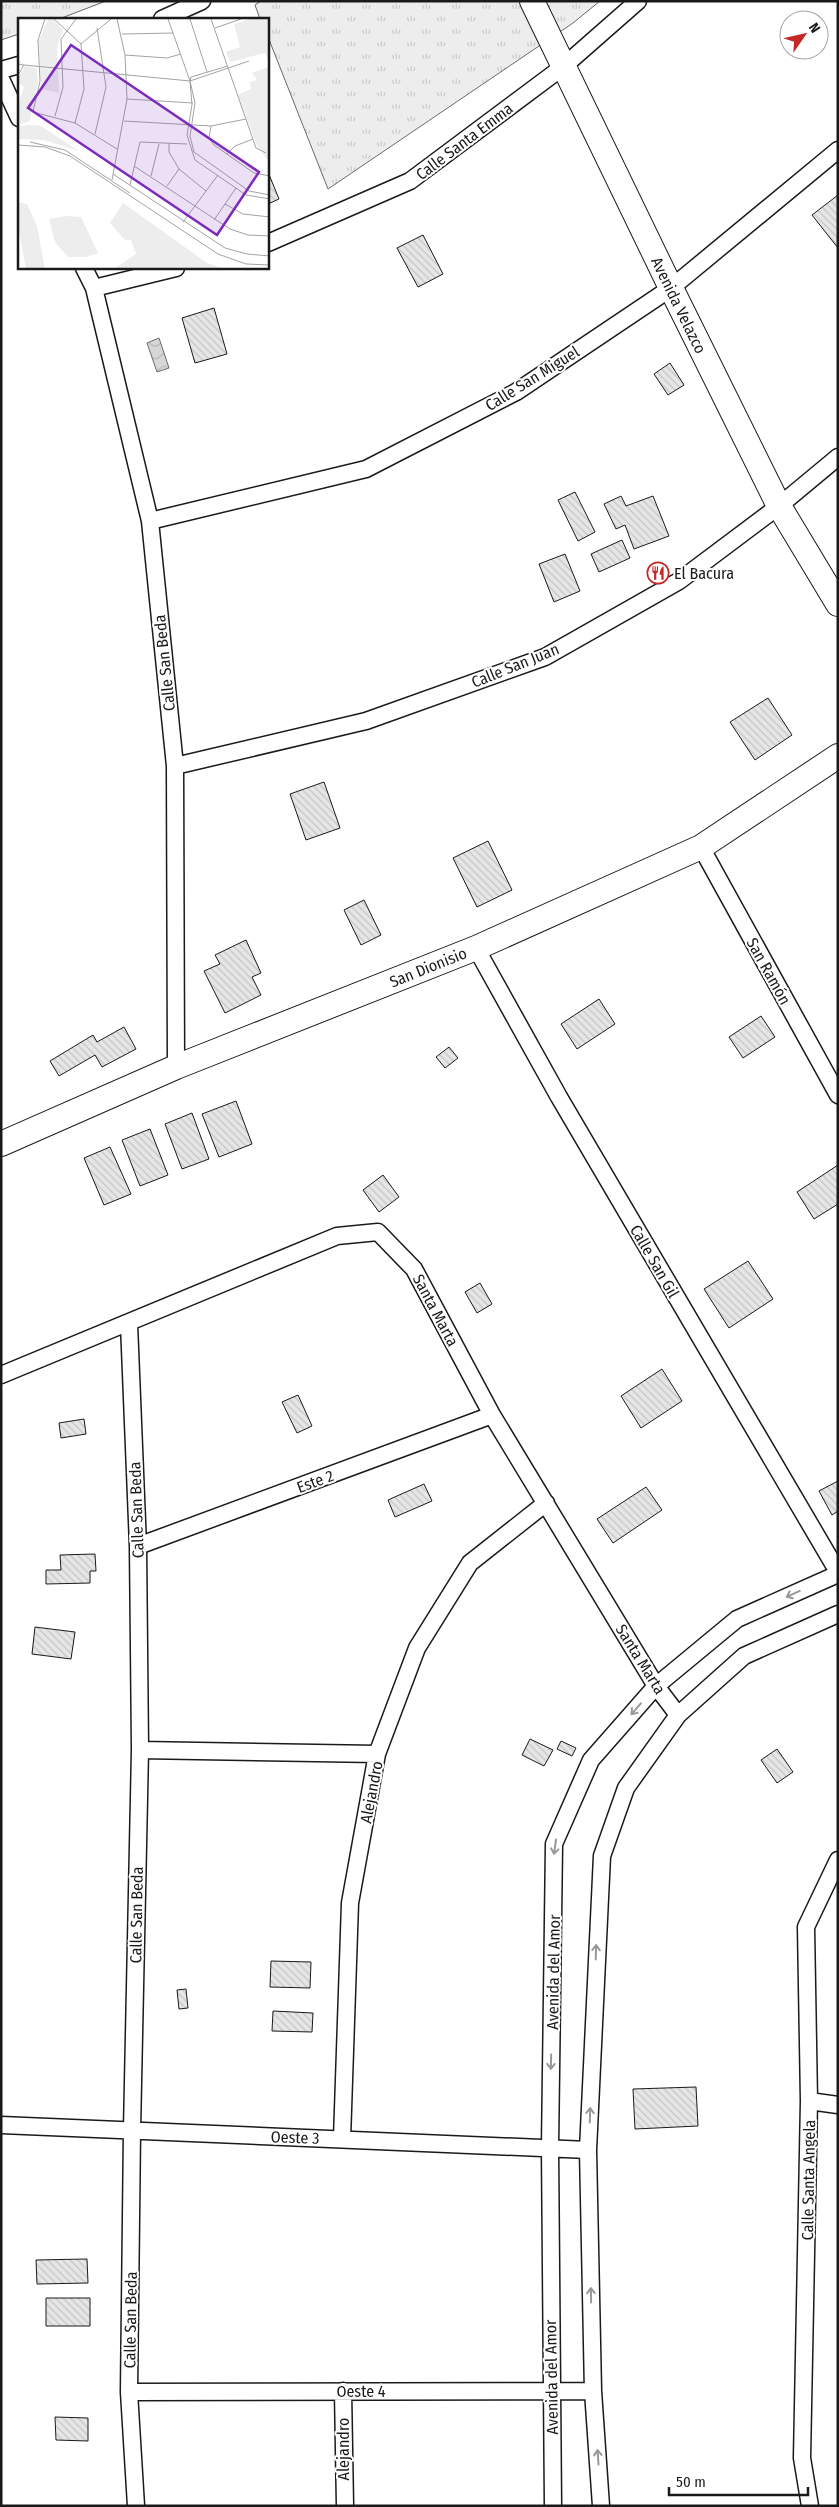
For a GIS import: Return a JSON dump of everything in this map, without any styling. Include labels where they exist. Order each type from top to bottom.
[{"type":"street","points":[[164,18],[202,1]]},
{"type":"street","name":"Avenida Velazco","points":[[532,1],[779,506],[838,604]]},
{"type":"street","name":"Calle Santa Emma","points":[[269,243],[410,181],[564,66],[638,1]]},
{"type":"street","points":[[1,70],[18,64]]},
{"type":"street","points":[[1,79],[18,116]]},
{"type":"street","name":"Calle San Miguel","points":[[150,521],[366,469],[516,392],[671,288],[838,150]]},
{"type":"street","name":"Calle San Beda","points":[[84,269],[94,288],[150,521],[175,766],[176,1067]]},
{"type":"street","points":[[94,288],[172,269]]},
{"type":"street","name":"Calle San Juan","points":[[175,766],[366,721],[544,657],[679,581],[779,506],[838,457]]},
{"type":"street","name":"San Dionisio","points":[[1,1144],[176,1067],[476,948],[701,848],[838,756]]},
{"type":"street","name":"San Ramón","points":[[701,848],[838,1095]]},
{"type":"street","name":"Calle San Gil","points":[[476,948],[559,1097],[838,1573]]},
{"type":"street","name":"Santa Marta","points":[[1,1375],[129,1324],[337,1236],[378,1232],[414,1269],[492,1415],[656,1686],[678,1715]]},
{"type":"street","name":"Calle San Beda","points":[[129,1324],[138,1546],[140,1750],[129,2392],[136,2506]]},
{"type":"street","name":"Este 2","points":[[138,1546],[492,1415]]},
{"type":"street","name":"Alejandro","points":[[342,2139],[350,1903],[377,1754],[417,1648],[470,1562],[546,1504]]},
{"type":"street","name":"Avenida del Amor","points":[[553,2506],[550,2391],[550,2148],[554,1844],[591,1760],[656,1686],[737,1619],[838,1573]]},
{"type":"street","points":[[601,2506],[593,2391],[588,2150],[602,1856],[626,1788],[678,1715],[744,1656],[838,1614]]},
{"type":"street","points":[[140,1750],[377,1754]]},
{"type":"street","name":"Calle Santa Angela","points":[[810,2506],[802,2458],[809,2101],[806,1927],[838,1860]]},
{"type":"street","points":[[809,2101],[838,2105]]},
{"type":"street","name":"Oeste 3","points":[[1,2125],[588,2150]]},
{"type":"street","name":"Alejandro","points":[[343,2391],[345,2506]]},
{"type":"street","name":"Oeste 4","points":[[129,2392],[593,2391]]},
{"type":"green space","points":[[1,1],[106,1],[62,18],[18,18],[18,34],[1,40]]},
{"type":"green space","points":[[261,1],[600,1],[573,23],[328,189],[269,40],[269,18],[260,18],[255,5]]},
{"type":"water","points":[[159,338],[169,368],[157,372],[147,343]]},
{"type":"building","points":[[269,174],[279,199],[269,204]]},
{"type":"building","points":[[838,195],[838,248],[812,215]]},
{"type":"building","points":[[423,235],[443,274],[418,287],[397,248]]},
{"type":"building","points":[[214,308],[227,354],[195,363],[182,318]]},
{"type":"building","points":[[670,363],[684,385],[668,395],[654,374]]},
{"type":"building","points":[[575,492],[595,532],[578,541],[558,500]]},
{"type":"building","points":[[621,496],[626,506],[653,496],[669,536],[634,549],[625,525],[616,529],[604,504]]},
{"type":"building","points":[[622,540],[630,558],[599,572],[591,554]]},
{"type":"building","points":[[565,554],[580,591],[554,602],[539,564]]},
{"type":"building","points":[[768,698],[792,735],[755,760],[730,722]]},
{"type":"building","points":[[324,782],[340,828],[306,840],[290,794]]},
{"type":"building","points":[[488,841],[512,890],[477,907],[453,858]]},
{"type":"building","points":[[364,900],[381,935],[361,945],[344,910]]},
{"type":"building","points":[[246,940],[261,973],[252,977],[261,995],[225,1013],[204,971],[220,964],[215,955]]},
{"type":"building","points":[[599,999],[615,1024],[577,1049],[561,1024]]},
{"type":"building","points":[[761,1016],[775,1037],[743,1058],[729,1037]]},
{"type":"building","points":[[124,1027],[136,1049],[102,1067],[95,1055],[59,1076],[50,1061],[93,1035],[97,1042]]},
{"type":"building","points":[[449,1047],[458,1058],[445,1068],[436,1057]]},
{"type":"building","points":[[236,1101],[252,1144],[219,1157],[202,1114]]},
{"type":"building","points":[[192,1113],[209,1159],[182,1169],[165,1124]]},
{"type":"building","points":[[150,1129],[168,1175],[140,1186],[122,1140]]},
{"type":"building","points":[[110,1147],[131,1194],[104,1205],[84,1158]]},
{"type":"building","points":[[838,1165],[838,1204],[814,1219],[797,1192]]},
{"type":"building","points":[[383,1175],[399,1197],[379,1212],[363,1190]]},
{"type":"building","points":[[748,1261],[773,1299],[729,1328],[704,1289]]},
{"type":"building","points":[[480,1283],[492,1304],[477,1313],[465,1292]]},
{"type":"building","points":[[662,1369],[682,1401],[641,1428],[621,1396]]},
{"type":"building","points":[[298,1395],[312,1426],[297,1433],[282,1402]]},
{"type":"building","points":[[84,1419],[86,1434],[61,1438],[59,1423]]},
{"type":"building","points":[[838,1481],[838,1511],[832,1515],[819,1491]]},
{"type":"building","points":[[424,1484],[432,1501],[395,1517],[388,1500]]},
{"type":"building","points":[[646,1487],[662,1510],[613,1543],[597,1519]]},
{"type":"building","points":[[95,1554],[96,1571],[90,1571],[90,1583],[46,1584],[46,1570],[61,1570],[60,1555]]},
{"type":"building","points":[[35,1627],[75,1632],[71,1659],[32,1654]]},
{"type":"building","points":[[530,1739],[553,1750],[544,1766],[522,1755]]},
{"type":"building","points":[[561,1741],[576,1748],[572,1756],[557,1749]]},
{"type":"building","points":[[777,1749],[793,1772],[777,1783],[761,1760]]},
{"type":"building","points":[[271,1961],[311,1962],[310,1988],[270,1987]]},
{"type":"building","points":[[186,1989],[188,2008],[179,2009],[177,1990]]},
{"type":"building","points":[[273,2011],[313,2013],[312,2032],[272,2031]]},
{"type":"building","points":[[696,2087],[698,2126],[635,2129],[633,2089]]},
{"type":"building","points":[[87,2259],[88,2283],[37,2284],[36,2260]]},
{"type":"building","points":[[46,2298],[90,2298],[90,2326],[46,2326]]},
{"type":"building","points":[[55,2417],[88,2418],[88,2441],[56,2440]]},
{"type":"place","name":"El Bacura","points":[[658,573]]}]
